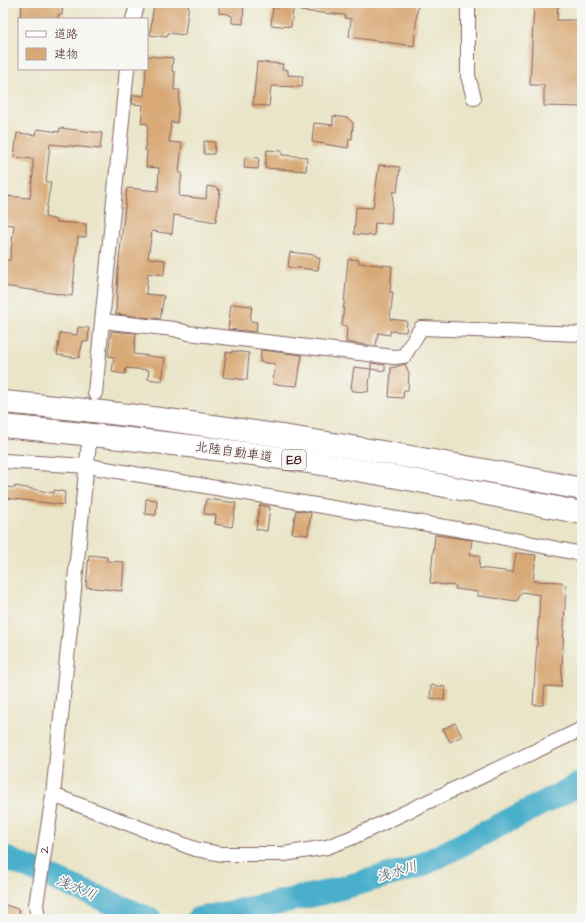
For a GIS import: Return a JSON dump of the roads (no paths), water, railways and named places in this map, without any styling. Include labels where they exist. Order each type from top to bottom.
[{"type":"highway","name":"北陸自動車道","points":[[3,402],[137,416],[320,441],[408,455],[582,490]]},
{"type":"highway","name":"北陸自動車道","points":[[3,426],[134,439],[314,463],[405,478],[582,513]]},
{"type":"street","points":[[134,18],[138,3]]},
{"type":"street","points":[[468,3],[468,76],[474,98]]},
{"type":"street","points":[[95,393],[127,70]]},
{"type":"street","points":[[102,321],[174,329],[188,333],[394,357],[404,356],[420,328],[582,334]]},
{"type":"street","name":"2","points":[[38,919],[36,905],[53,795],[88,466],[89,443]]},
{"type":"street","points":[[3,461],[88,466],[472,532],[582,554]]},
{"type":"street","points":[[53,795],[195,849],[221,854],[284,854],[326,847],[351,838],[582,729]]},
{"type":"waterway","name":"浅水川","points":[[198,919],[323,893],[418,867],[582,783]]},
{"type":"waterway","name":"浅水川","points":[[3,857],[150,919]]}]
